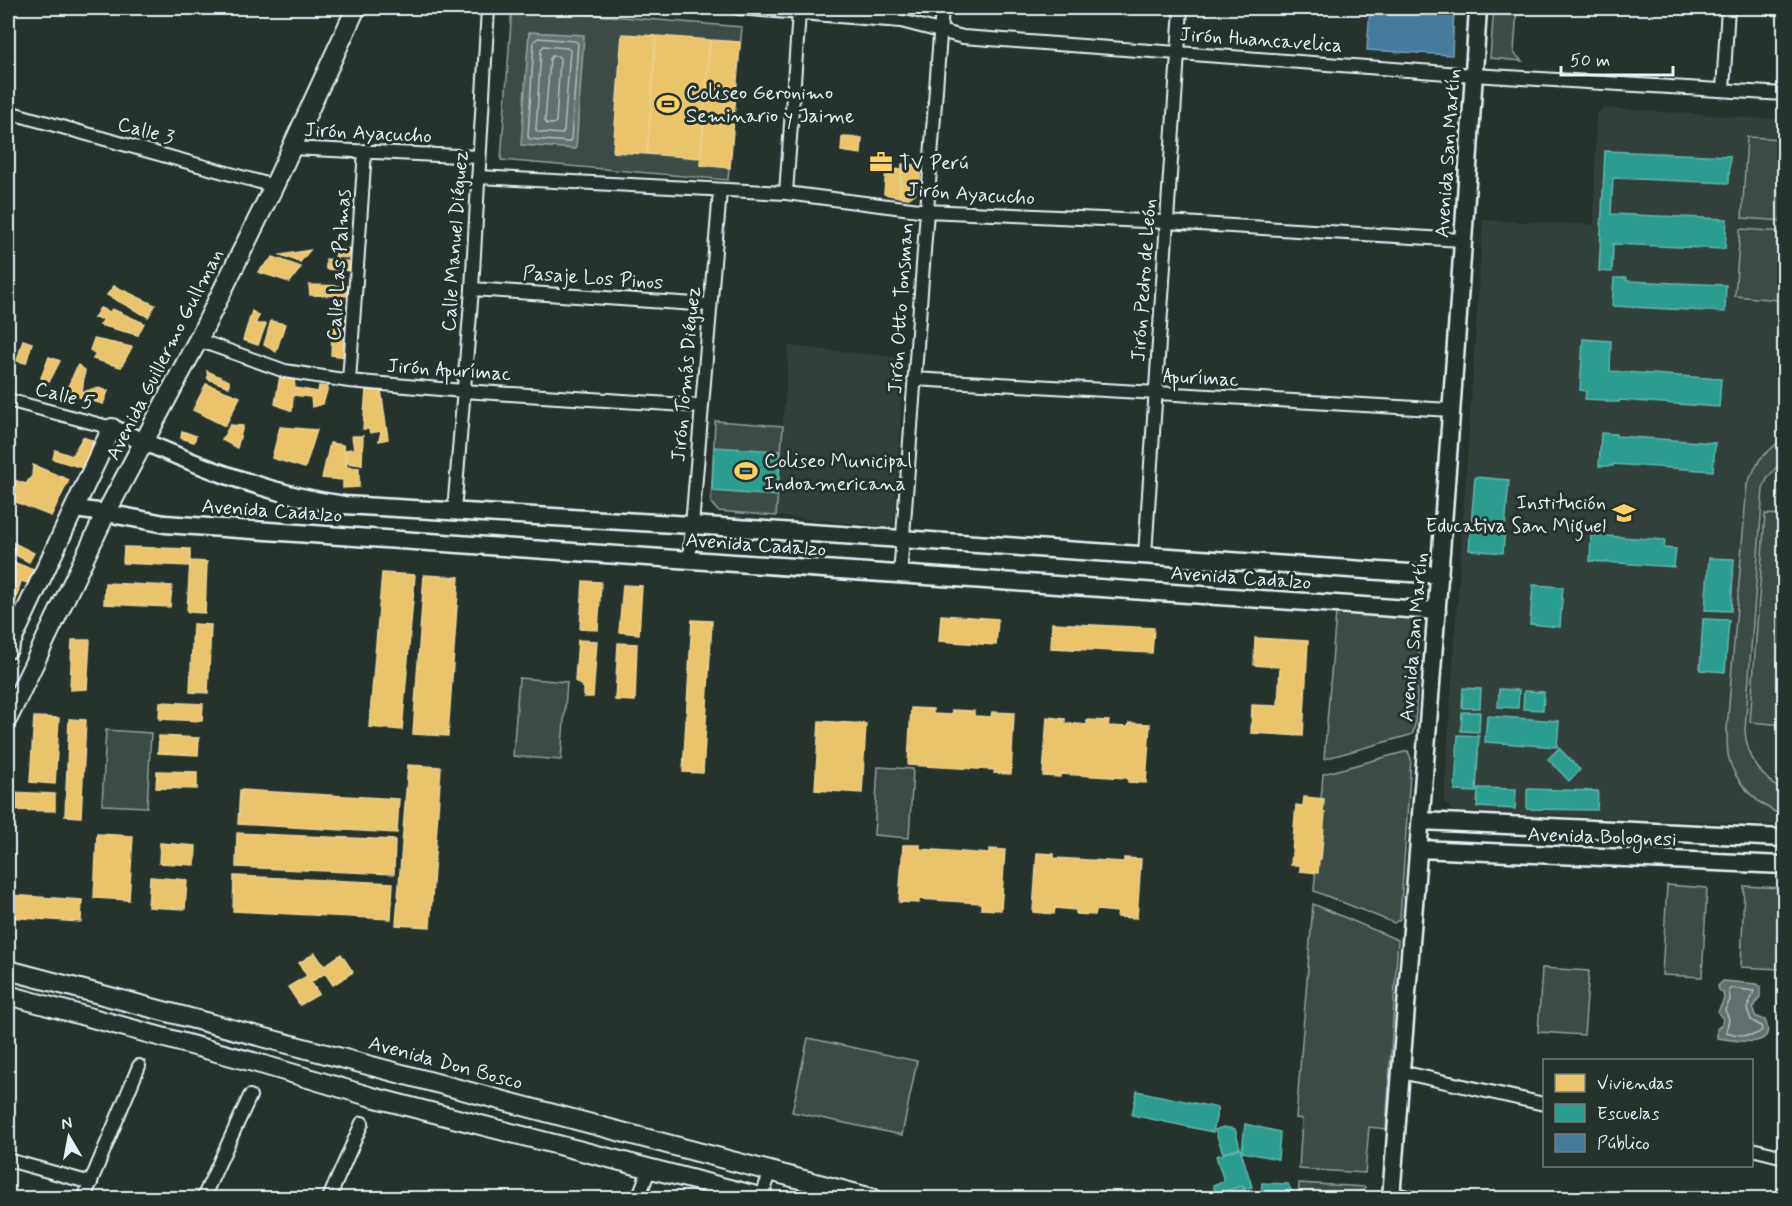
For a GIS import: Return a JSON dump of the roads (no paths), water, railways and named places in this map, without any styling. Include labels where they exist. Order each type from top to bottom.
[{"type":"main road","name":"Avenida Guillermo Gullman","points":[[8,718],[106,513],[198,340],[274,186],[356,8]]},
{"type":"main road","name":"Avenida Guillermo Gullman","points":[[8,648],[112,428]]},
{"type":"main road","points":[[33,596],[60,610]]},
{"type":"main road","name":"Avenida Don Bosco","points":[[8,970],[872,1198]]},
{"type":"main road","points":[[8,995],[372,1097],[762,1198]]},
{"type":"street","name":"Calle Manuel Diéguez","points":[[454,512],[472,289],[488,8]]},
{"type":"street","name":"Jirón Huancavelica","points":[[738,8],[901,21],[963,38],[1474,75],[1785,94]]},
{"type":"street","name":"Jirón Otto Tonsman","points":[[900,576],[942,8]]},
{"type":"street","name":"Jirón Pedro de León","points":[[1144,555],[1180,8]]},
{"type":"street","name":"Avenida San Martín","points":[[1392,1196],[1440,575],[1478,8]]},
{"type":"street","points":[[1723,90],[1728,8]]},
{"type":"street","points":[[786,193],[799,13]]},
{"type":"street","name":"Calle 3","points":[[8,112],[274,186]]},
{"type":"street","name":"Jirón Ayacucho","points":[[291,148],[479,157]]},
{"type":"street","name":"Calle Las Palmas","points":[[349,381],[365,151]]},
{"type":"street","name":"Jirón Ayacucho","points":[[478,177],[786,193],[927,211],[1166,222],[1462,240]]},
{"type":"street","name":"Jirón Tomás Diéguez","points":[[689,561],[720,191]]},
{"type":"street","name":"Pasaje Los Pinos","points":[[472,289],[710,305]]},
{"type":"street","name":"Jirón Apurímac","points":[[198,340],[285,371],[349,381],[463,391],[702,406]]},
{"type":"street","name":"Apurímac","points":[[914,379],[1450,410]]},
{"type":"street","name":"Calle 5","points":[[8,400],[112,428]]},
{"type":"street","name":"Avenida Cadalzo","points":[[112,428],[201,467],[306,500],[344,505],[691,525],[1440,575]]},
{"type":"street","name":"Avenida Cadalzo","points":[[74,509],[165,524],[1437,611]]},
{"type":"street","name":"Avenida Bolognesi","points":[[1421,821],[1785,838]]},
{"type":"street","name":"Avenida Bolognesi","points":[[1419,849],[1785,865]]},
{"type":"street","points":[[84,1198],[139,1066]]},
{"type":"street","points":[[1401,1072],[1543,1104]]},
{"type":"street","points":[[203,1198],[250,1096]]},
{"type":"street","points":[[329,1198],[362,1123]]},
{"type":"street","points":[[1753,1149],[1785,1157]]},
{"type":"street","points":[[8,1160],[91,1183]]},
{"type":"street","points":[[638,1198],[650,1168]]},
{"type":"street","points":[[762,1198],[771,1171]]},
{"type":"street","points":[[1392,1196],[1412,1198]]},
{"type":"water","points":[[529,32],[584,35],[576,149],[521,145]]},
{"type":"water","points":[[1723,981],[1760,986],[1760,997],[1753,1008],[1755,1016],[1765,1020],[1768,1030],[1766,1036],[1752,1041],[1717,1038],[1717,1029],[1723,1019],[1718,1012],[1724,999],[1718,986]]},
{"type":"place","name":"Coliseo Geronimo Seminario y Jaime","points":[[668,104]]},
{"type":"place","name":"TV Perú","points":[[881,162]]},
{"type":"place","name":"Coliseo Municipal Indoamericana","points":[[746,471]]},
{"type":"place","name":"Institución Educativa San Miguel","points":[[1624,513]]}]
